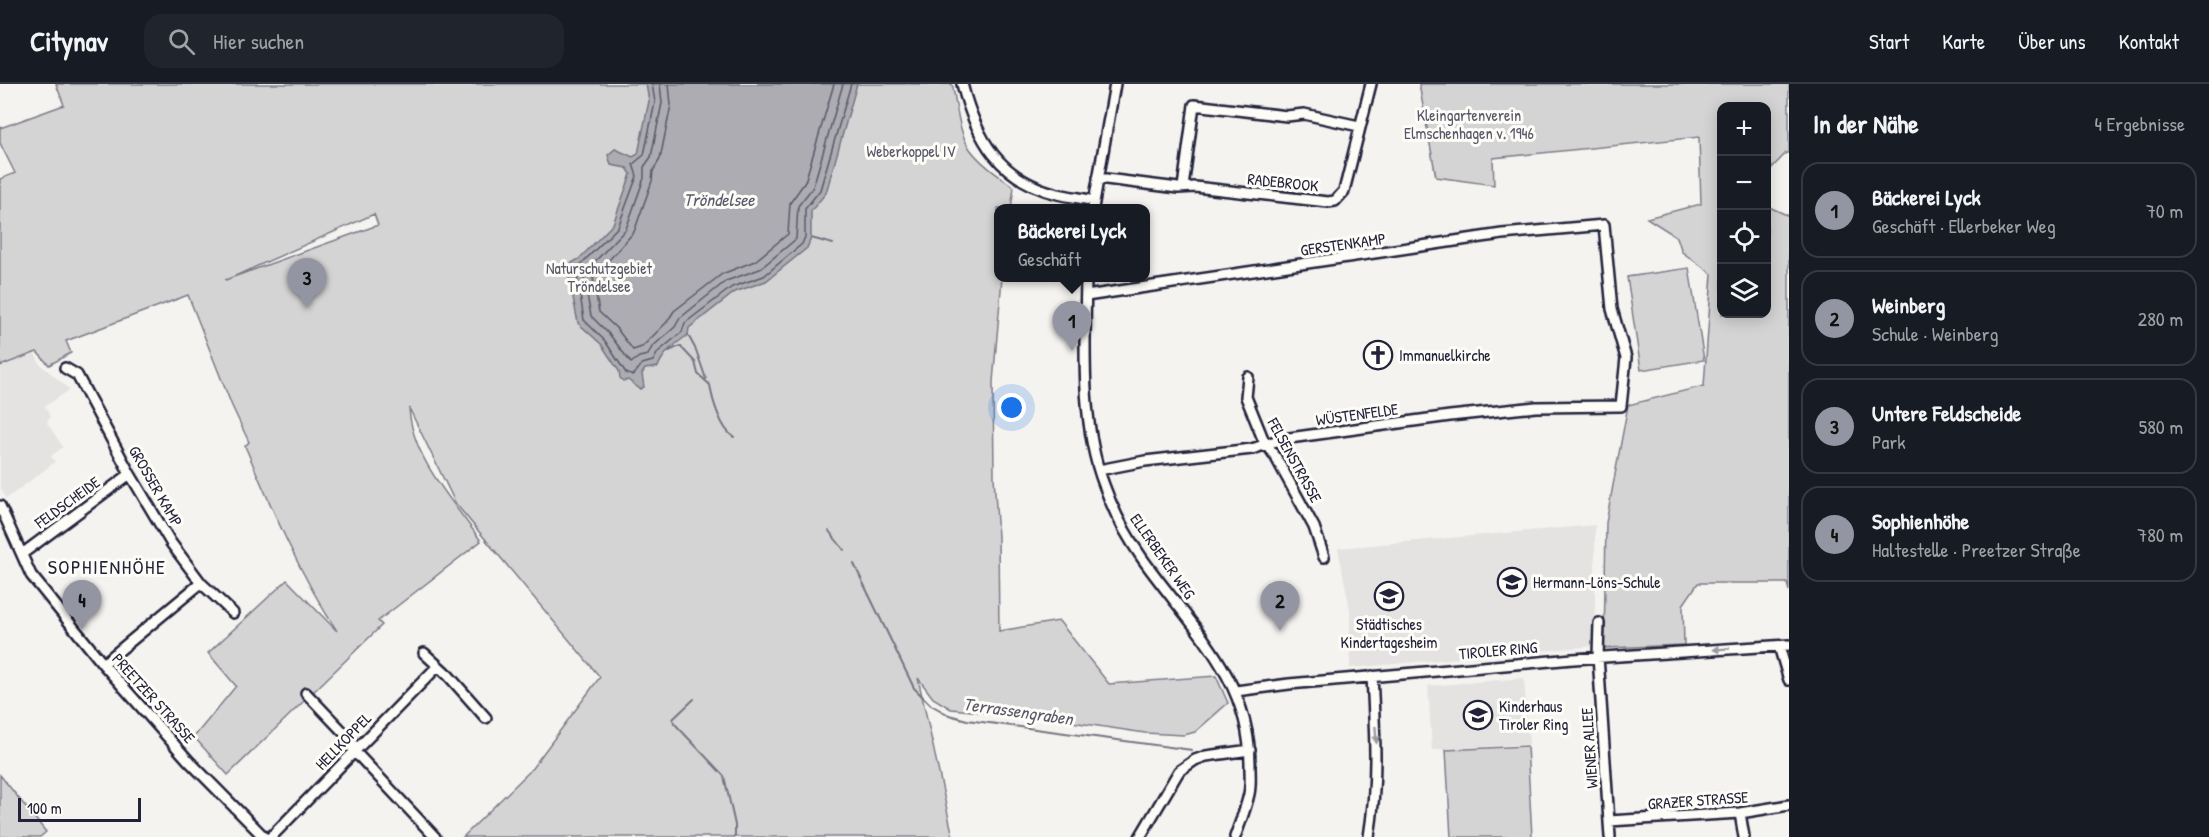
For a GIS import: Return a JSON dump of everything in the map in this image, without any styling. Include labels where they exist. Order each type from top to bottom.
[{"type":"street","points":[[963,84],[969,112],[977,130],[987,147],[1011,172],[1047,191],[1091,204]]},
{"type":"street","points":[[1094,204],[1115,84]]},
{"type":"street","name":"RADEBROOK","points":[[1098,178],[1178,188],[1335,201],[1344,191],[1371,84]]},
{"type":"street","points":[[1183,187],[1194,105],[1287,116],[1304,114],[1359,126]]},
{"type":"street","name":"GERSTENKAMP","points":[[1086,296],[1502,234],[1604,225],[1612,309],[1626,358],[1621,406]]},
{"type":"street","name":"ELLERBEKER WEG","points":[[1086,282],[1089,417],[1099,470],[1118,518],[1128,536],[1142,558],[1210,645],[1236,691],[1244,717],[1250,750],[1250,792],[1235,837]]},
{"type":"street","name":"GROSSER KAMP","points":[[65,368],[77,375],[130,474],[171,543],[201,583],[233,613]]},
{"type":"street","name":"FELSENSTRASSE","points":[[1248,377],[1246,397],[1263,439],[1268,444],[1314,527],[1324,557]]},
{"type":"street","name":"WÜSTENFELDE","points":[[1099,470],[1144,461],[1252,449],[1282,439],[1493,411],[1568,406],[1621,406]]},
{"type":"street","name":"FELDSCHEIDE","points":[[22,554],[130,474]]},
{"type":"street","name":"PREETZER STRASSE","points":[[0,506],[31,575],[103,664],[188,760],[264,837]]},
{"type":"street","points":[[103,664],[201,583]]},
{"type":"street","name":"WIENER ALLEE","points":[[1599,623],[1598,657],[1610,837]]},
{"type":"street","points":[[1784,645],[1789,681]]},
{"type":"street","name":"TIROLER RING","points":[[1236,691],[1372,676],[1598,657],[1784,645]]},
{"type":"street","points":[[424,653],[448,675],[486,718]]},
{"type":"street","name":"HELLKOPPEL","points":[[270,837],[437,667]]},
{"type":"street","points":[[1369,837],[1376,782],[1372,676]]},
{"type":"street","points":[[306,693],[349,738],[353,752],[435,837]]},
{"type":"street","points":[[1140,837],[1179,771],[1195,760],[1206,756],[1250,750]]},
{"type":"street","name":"GRAZER STRASSE","points":[[1609,821],[1740,813],[1789,805]]},
{"type":"street","points":[[1740,813],[1744,837]]},
{"type":"shaded area","points":[[34,352],[40,364],[70,390],[45,406],[50,417],[47,423],[63,447],[51,456],[55,462],[6,499],[0,486],[0,366]]},
{"type":"shaded area","name":"Hermann-Löns-Schule","points":[[1595,525],[1595,646],[1350,668],[1350,610],[1338,548]]},
{"type":"shaded area","name":"Kinderhaus Tiroler Ring","points":[[1524,678],[1529,744],[1432,750],[1428,686]]},
{"type":"green space","name":"Naturschutzgebiet Tröndelsee","points":[[56,84],[952,84],[960,126],[970,149],[985,165],[1014,187],[1012,204],[994,204],[994,282],[1002,282],[993,382],[999,631],[1059,621],[1109,684],[1216,676],[1228,703],[1195,732],[1184,735],[1145,733],[1045,718],[951,709],[933,698],[918,678],[953,837],[463,837],[530,771],[600,677],[456,504],[409,408],[417,444],[425,461],[481,541],[378,621],[382,625],[228,775],[194,737],[236,686],[208,653],[287,580],[337,631],[298,564],[265,493],[245,446],[249,442],[232,406],[188,295],[66,341],[71,353],[49,365],[37,352],[0,366],[0,179],[15,173],[0,143],[0,128],[64,105]],"holes":[[[374,214],[378,225],[230,278]]]},
{"type":"green space","name":"Kleingartenverein Elmschenhagen v. 1946","points":[[1419,84],[1789,84],[1789,153],[1786,153],[1771,169],[1771,102],[1717,102],[1717,318],[1771,318],[1771,208],[1789,216],[1789,591],[1787,583],[1698,583],[1683,605],[1684,645],[1604,648],[1606,523],[1628,405],[1704,386],[1712,274],[1682,252],[1677,237],[1647,218],[1701,204],[1699,137],[1493,158],[1494,185],[1436,177]]},
{"type":"green space","points":[[1689,268],[1704,360],[1641,370],[1627,277]]},
{"type":"green space","points":[[1527,746],[1532,837],[1451,837],[1446,750]]},
{"type":"green space","points":[[0,775],[46,832],[40,837],[0,837]]},
{"type":"water","name":"Tröndelsee","points":[[646,84],[857,84],[826,193],[811,211],[811,238],[807,248],[766,281],[735,292],[689,328],[688,335],[666,353],[658,367],[645,369],[642,374],[644,387],[640,389],[628,380],[623,381],[620,378],[619,371],[601,344],[578,323],[569,277],[570,264],[579,259],[613,224],[631,174],[627,168],[611,165],[608,155],[615,149],[633,157],[638,154],[649,101]]},
{"type":"waterway","points":[[811,238],[833,244]]},
{"type":"waterway","points":[[688,335],[706,379]]},
{"type":"waterway","name":"Terrassengraben","points":[[669,351],[680,346],[695,362],[698,374],[710,385],[721,421],[734,437]]},
{"type":"waterway","name":"Terrassengraben","points":[[829,531],[844,550]]},
{"type":"waterway","name":"Terrassengraben","points":[[854,564],[914,688],[931,705],[949,715],[967,720],[1192,750]]},
{"type":"waterway","points":[[694,699],[673,719],[674,723],[724,776],[735,825],[735,837]]},
{"type":"place","name":"Untere Feldscheide","points":[[307,308]]},
{"type":"place","name":"Bäckerei Lyck","points":[[1072,351]]},
{"type":"place","name":"Immanuelkirche","points":[[1378,355]]},
{"type":"place","name":"Hermann-Löns-Schule","points":[[1512,582]]},
{"type":"place","name":"Städtisches Kindertagesheim","points":[[1389,596]]},
{"type":"place","name":"Sophienhöhe","points":[[82,630]]},
{"type":"place","name":"Weinberg","points":[[1280,631]]},
{"type":"place","name":"Kinderhaus Tiroler Ring","points":[[1478,715]]},
{"type":"district","name":"SOPHIENHÖHE","points":[[107,566]]},
{"type":"park label","name":"Weberkoppel IV","points":[[911,151]]}]
